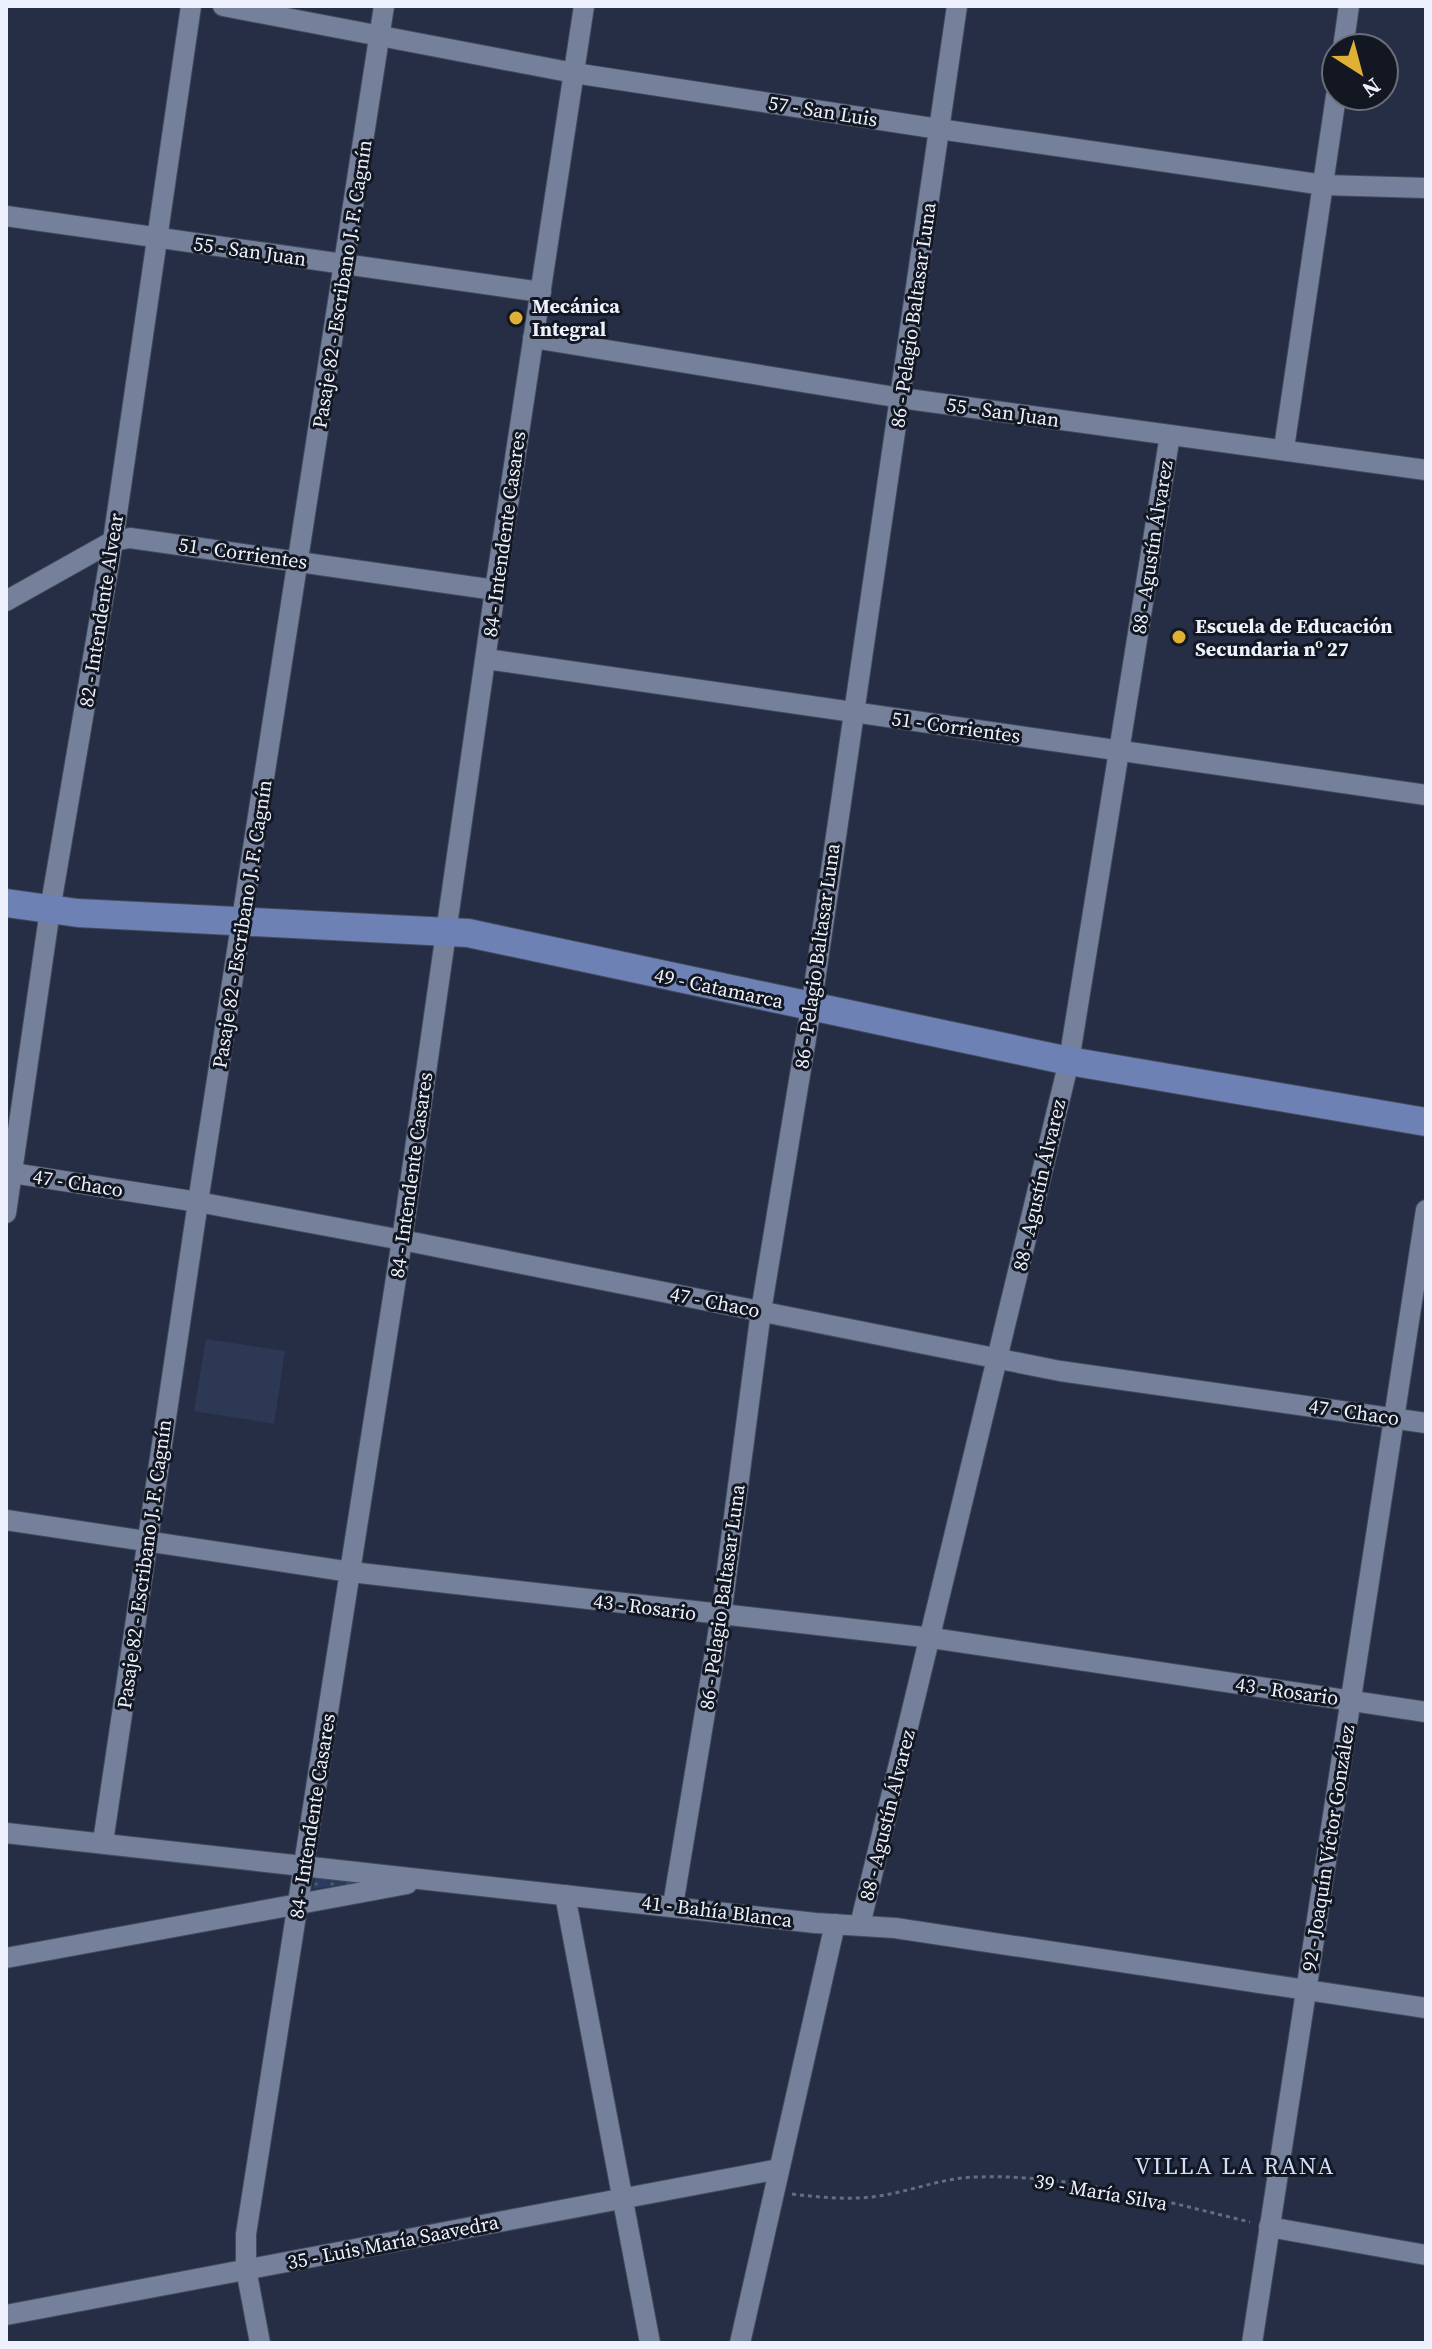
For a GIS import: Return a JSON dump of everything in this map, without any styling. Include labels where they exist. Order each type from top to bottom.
[{"type":"street","name":"82 - Intendente Alvear","points":[[6,1213],[9,1173],[50,910],[113,541],[191,6]]},
{"type":"street","name":"57 - San Luis","points":[[223,6],[574,73],[939,129],[1324,185],[1426,188]]},
{"type":"street","name":"Pasaje 82 - Escribano J. F. Cagnín","points":[[103,1842],[198,1202],[384,6]]},
{"type":"street","name":"84 - Intendente Casares","points":[[260,2343],[246,2269],[246,2234],[402,1240],[495,590],[584,6]]},
{"type":"street","name":"86 - Pelagio Baltasar Luna","points":[[673,1905],[721,1616],[761,1311],[811,1008],[957,6]]},
{"type":"street","points":[[1345,32],[1349,6]]},
{"type":"street","points":[[1284,448],[1334,112]]},
{"type":"street","name":"55 - San Juan","points":[[6,216],[541,292]]},
{"type":"street","name":"55 - San Juan","points":[[533,338],[901,398],[1284,448],[1426,470]]},
{"type":"street","name":"88 - Agustín Álvarez","points":[[860,1925],[932,1638],[1069,1061],[1170,435]]},
{"type":"street","name":"51 - Corrientes","points":[[6,601],[113,541],[130,538],[495,590]]},
{"type":"street","name":"51 - Corrientes","points":[[486,659],[1426,795]]},
{"type":"street","name":"49 - Catamarca","points":[[6,903],[50,910],[445,931],[1069,1061],[1426,1122]]},
{"type":"street","name":"47 - Chaco","points":[[9,1173],[198,1202],[402,1240],[1060,1371],[1426,1423]]},
{"type":"street","name":"92 - Joaquín Víctor González","points":[[1252,2343],[1426,1210]]},
{"type":"street","name":"43 - Rosario","points":[[6,1520],[351,1572],[932,1638],[1426,1712]]},
{"type":"street","name":"41 - Bahía Blanca","points":[[6,1833],[860,1925],[1426,2008]]},
{"type":"street","points":[[6,1958],[429,1880]]},
{"type":"street","points":[[565,1895],[650,2343]]},
{"type":"street","points":[[740,2343],[835,1924]]},
{"type":"street","name":"35 - Luis María Saavedra","points":[[6,2315],[779,2169]]},
{"type":"street","points":[[1269,2227],[1426,2255]]},
{"type":"path","name":"39 - María Silva","points":[[775,2192],[835,2200],[887,2195],[939,2181],[979,2177],[1047,2181],[1114,2190],[1269,2227]]},
{"type":"shaded area","points":[[206,1339],[285,1351],[274,1424],[194,1411]]},
{"type":"shaded area","points":[[316,1875],[368,1881],[313,1889]]},
{"type":"place","name":"Mecánica Integral","points":[[516,318]]},
{"type":"place","name":"Escuela de Educación Secundaria nº 27","points":[[1179,637]]},
{"type":"district","name":"VILLA LA RANA","points":[[1235,2165]]}]
